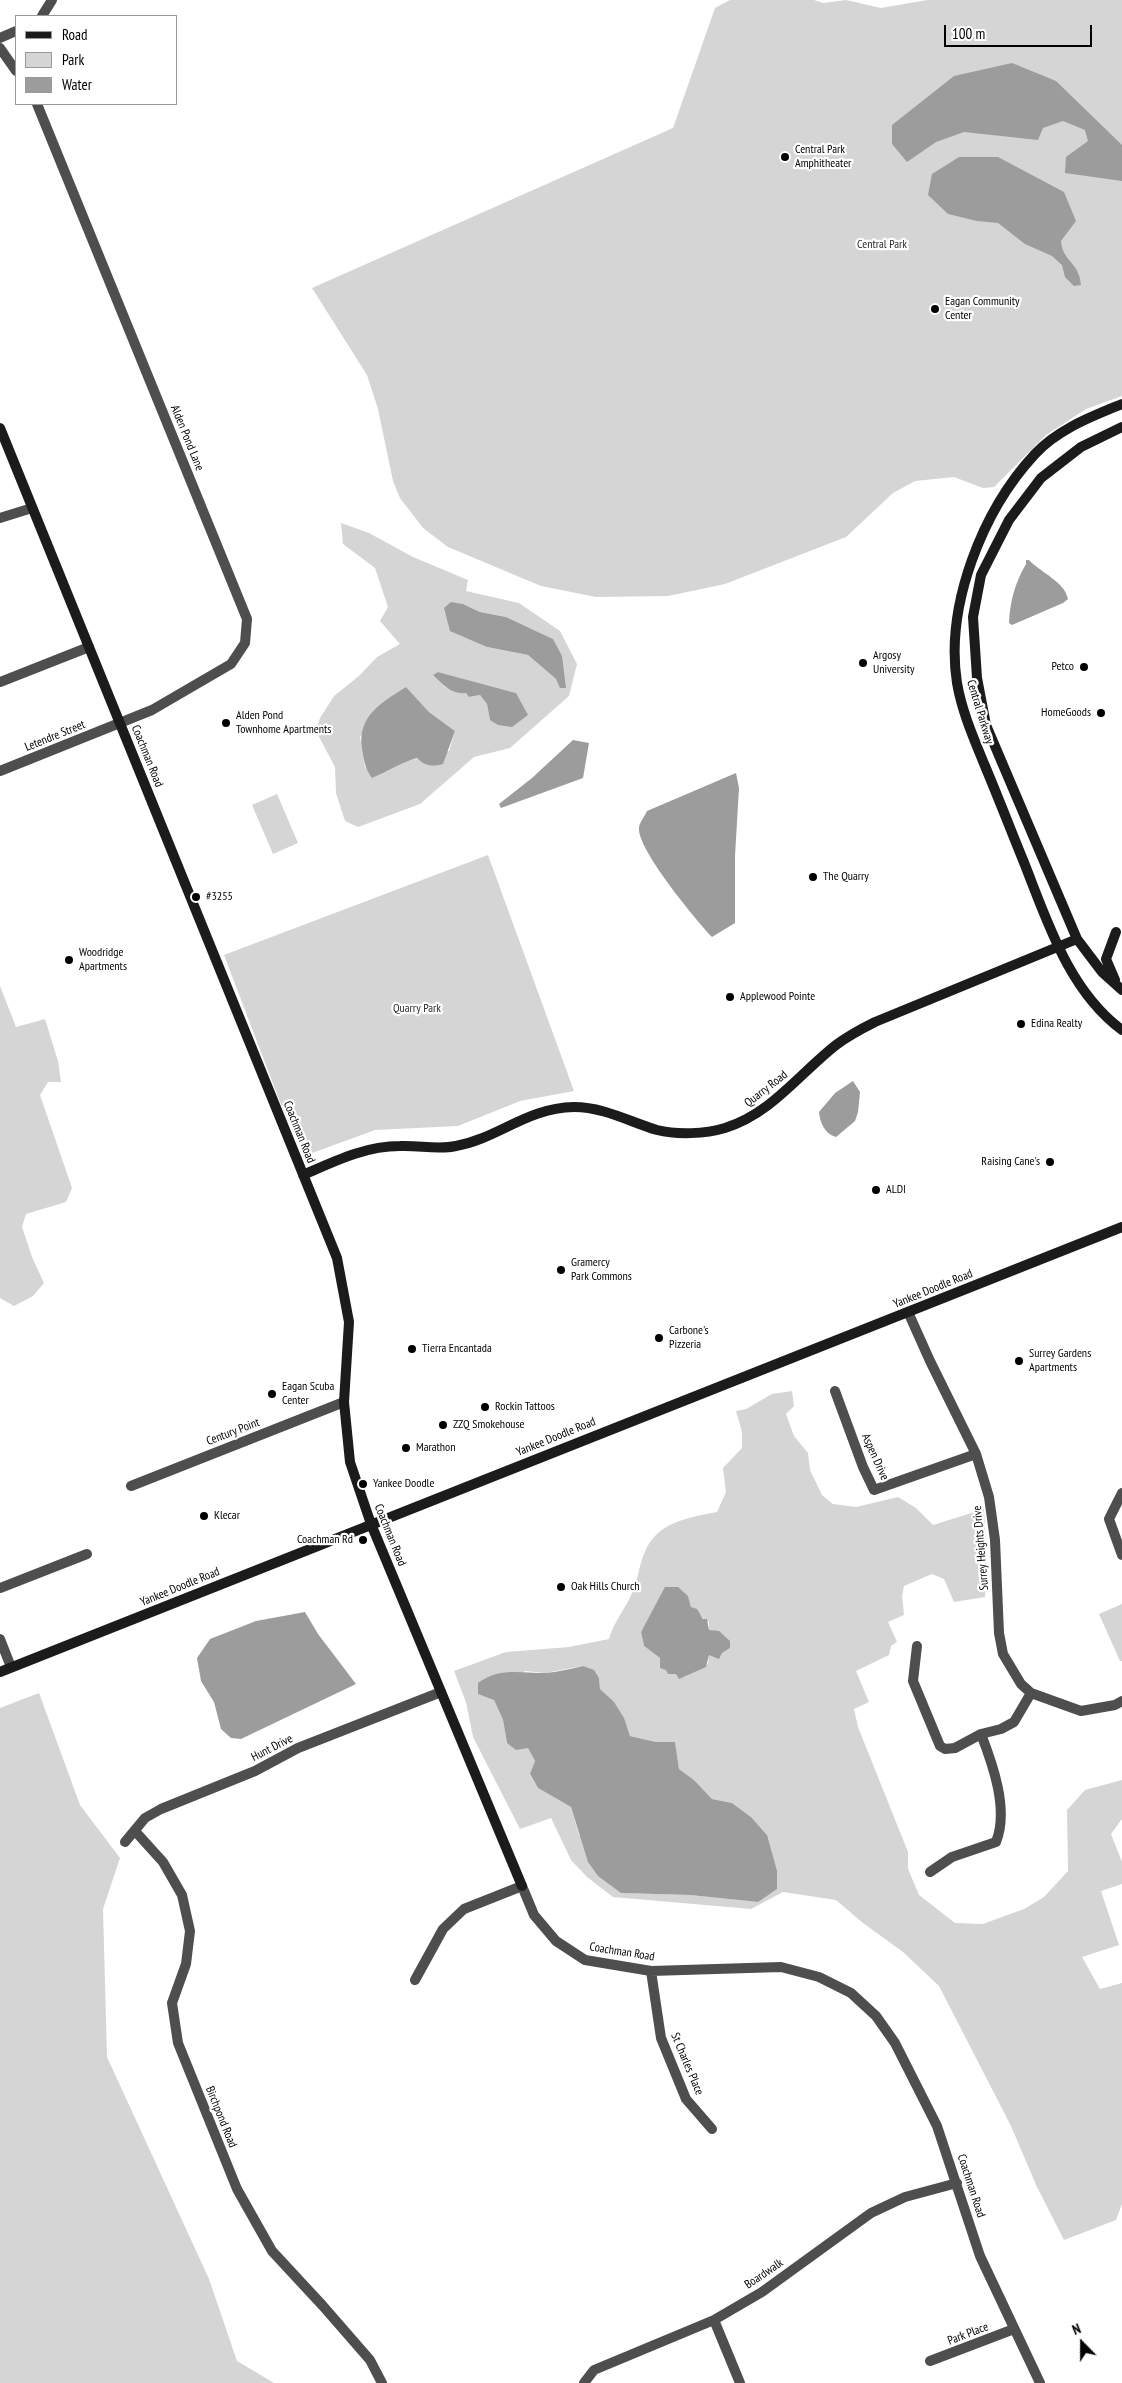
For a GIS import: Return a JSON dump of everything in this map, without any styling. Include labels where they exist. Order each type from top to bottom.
[{"type":"street","points":[[43,15],[52,0]]},
{"type":"street","points":[[0,38],[15,31]]},
{"type":"street","points":[[0,48],[15,70]]},
{"type":"street","name":"Alden Pond Lane","points":[[37,105],[247,619],[245,643],[231,664],[152,710],[120,724]]},
{"type":"street","name":"Central Parkway","points":[[1122,404],[1074,424],[1035,454],[1009,488],[982,537],[962,592],[956,631],[957,683],[971,732],[1058,947],[1082,988],[1122,1030]]},
{"type":"street","name":"Central Parkway","points":[[1120,989],[1102,972],[1077,939],[986,725],[976,678],[973,617],[981,576],[1009,520],[1041,478],[1081,446],[1122,427]]},
{"type":"street","name":"Coachman Road","points":[[0,428],[337,1258],[349,1322],[344,1402],[350,1462],[371,1524],[534,1916],[556,1941],[585,1960],[651,1971],[782,1967],[819,1977],[851,1993],[876,2016],[895,2043],[937,2126],[980,2256],[1040,2383]]},
{"type":"street","points":[[0,518],[32,508]]},
{"type":"street","points":[[0,682],[89,647]]},
{"type":"street","name":"Letendre Street","points":[[0,771],[120,724]]},
{"type":"street","points":[[1116,932],[1106,958],[1120,989]]},
{"type":"street","name":"Quarry Road","points":[[303,1175],[369,1149],[400,1146],[432,1149],[458,1146],[546,1110],[575,1107],[608,1112],[659,1130],[690,1133],[723,1129],[743,1121],[772,1103],[835,1046],[850,1035],[875,1022],[1077,939]]},
{"type":"street","name":"Yankee Doodle Road","points":[[0,1672],[1122,1227]]},
{"type":"street","name":"Surrey Heights Drive","points":[[908,1312],[976,1454],[992,1512],[999,1633],[1003,1654],[1021,1684],[1031,1693]]},
{"type":"street","name":"Aspen Drive","points":[[835,1391],[863,1467],[874,1490],[976,1454]]},
{"type":"street","name":"Century Point","points":[[131,1486],[344,1402]]},
{"type":"street","points":[[1122,1492],[1109,1519],[1122,1555]]},
{"type":"street","points":[[0,1588],[88,1554]]},
{"type":"street","points":[[0,1639],[11,1667]]},
{"type":"street","points":[[917,1646],[913,1681],[940,1746],[945,1749],[955,1748],[981,1734],[1001,1729],[1014,1722],[1031,1693],[1081,1711],[1115,1705],[1122,1701]]},
{"type":"street","name":"Hunt Drive","points":[[125,1842],[145,1818],[161,1810],[256,1771],[298,1748],[441,1692]]},
{"type":"street","points":[[930,1872],[952,1857],[996,1842],[1000,1831],[995,1771],[981,1734]]},
{"type":"street","name":"Birchpond Road","points":[[134,1831],[164,1862],[182,1895],[190,1931],[186,1964],[172,2003],[178,2043],[237,2189],[272,2251],[324,2306],[370,2360],[382,2383]]},
{"type":"street","points":[[415,1980],[443,1928],[464,1909],[522,1886]]},
{"type":"street","name":"St Charles Place","points":[[651,1971],[660,2038],[686,2098],[712,2129]]},
{"type":"street","name":"Boardwalk","points":[[584,2383],[594,2370],[714,2320],[762,2292],[870,2213],[905,2197],[957,2183]]},
{"type":"street","points":[[714,2320],[740,2383]]},
{"type":"street","name":"Park Place","points":[[930,2362],[1014,2329]]},
{"type":"green space","name":"Central Park","points":[[730,0],[814,0],[823,3],[846,0],[881,8],[927,0],[1122,0],[1122,396],[1086,409],[1046,435],[994,487],[983,488],[954,477],[915,481],[893,493],[846,537],[725,584],[668,596],[596,597],[541,586],[448,547],[423,528],[400,498],[393,481],[378,409],[367,375],[312,288],[673,128],[715,8]]},
{"type":"green space","points":[[341,523],[369,533],[413,557],[468,580],[466,591],[519,603],[560,631],[577,664],[569,696],[510,748],[474,757],[420,804],[358,827],[345,821],[336,793],[335,767],[316,731],[320,718],[334,696],[359,676],[377,657],[400,644],[380,621],[388,607],[375,568],[343,544]],"holes":[[[463,604],[480,612],[506,617],[553,639],[556,679],[528,655],[487,647],[449,621],[444,608]],[[438,672],[516,693],[490,720],[487,704],[480,695],[469,697],[466,693],[445,687],[433,675]],[[406,687],[429,712],[455,731],[449,751],[399,763],[365,767],[360,737]]]},
{"type":"green space","points":[[277,794],[298,843],[273,854],[252,805]]},
{"type":"green space","name":"Quarry Park","points":[[488,855],[574,1091],[520,1101],[458,1126],[375,1130],[304,1156],[280,1102],[224,955]]},
{"type":"green space","points":[[0,986],[16,1027],[45,1019],[58,1061],[61,1082],[48,1082],[40,1095],[72,1188],[66,1202],[26,1214],[22,1227],[32,1257],[44,1283],[33,1296],[14,1306],[0,1298]]},
{"type":"green space","points":[[792,1391],[794,1406],[786,1414],[794,1436],[808,1453],[810,1470],[822,1495],[833,1504],[856,1507],[898,1497],[916,1508],[933,1525],[984,1509],[987,1562],[985,1597],[954,1602],[944,1579],[932,1574],[904,1586],[902,1596],[904,1615],[888,1622],[897,1642],[891,1646],[889,1655],[856,1671],[869,1702],[854,1709],[858,1727],[908,1852],[908,1869],[919,1895],[955,1923],[983,1924],[1024,1909],[1044,1897],[1068,1871],[1067,1810],[1085,1790],[1122,1780],[1122,1819],[1111,1834],[1122,1862],[1122,1884],[1101,1891],[1119,1945],[1082,1957],[1100,1989],[1122,1983],[1122,2204],[1116,2220],[1064,2240],[1037,2187],[1011,2126],[939,1986],[903,1952],[863,1923],[836,1900],[783,1892],[751,1909],[613,1897],[587,1877],[571,1860],[551,1818],[520,1829],[473,1737],[466,1702],[454,1671],[506,1652],[569,1647],[609,1639],[633,1591],[649,1543],[664,1528],[674,1523],[717,1512],[726,1492],[723,1468],[742,1448],[742,1432],[736,1411],[746,1409],[772,1394]],"holes":[[[666,1587],[688,1596],[691,1607],[709,1622],[709,1630],[730,1648],[722,1653],[709,1655],[708,1664],[684,1677],[666,1670],[660,1658],[644,1646],[641,1632]],[[583,1666],[599,1678],[600,1689],[618,1710],[630,1736],[656,1742],[675,1742],[679,1769],[694,1780],[712,1799],[732,1803],[751,1817],[767,1835],[758,1902],[690,1895],[621,1893],[579,1835],[571,1807],[538,1788],[530,1775],[535,1761],[528,1748],[507,1743],[503,1720],[494,1700],[525,1671],[545,1673]]]},
{"type":"green space","points":[[1122,1604],[1122,1661],[1120,1661],[1099,1614]]},
{"type":"green space","points":[[39,1693],[80,1805],[120,1858],[103,1909],[107,2057],[209,2279],[237,2361],[274,2383],[0,2383],[0,1708]]},
{"type":"water","points":[[1012,63],[1056,81],[1122,145],[1122,181],[1065,173],[1066,157],[1088,141],[1085,130],[1063,121],[1043,128],[1038,140],[964,132],[936,142],[907,162],[892,144],[892,125],[954,76]]},
{"type":"water","points":[[959,157],[998,157],[1064,192],[1076,221],[1061,241],[1062,248],[1077,271],[1081,285],[1074,286],[1065,277],[1062,265],[1052,256],[1025,244],[998,223],[977,221],[948,214],[928,195],[932,174]]},
{"type":"water","points":[[1026,560],[1029,560],[1057,582],[1066,593],[1068,599],[1063,603],[1012,625],[1009,623],[1012,600]]},
{"type":"water","points":[[451,602],[463,604],[480,612],[506,617],[553,639],[562,656],[566,688],[560,688],[556,679],[528,655],[487,647],[450,631],[444,608]]},
{"type":"water","points":[[438,672],[516,693],[528,715],[512,727],[498,725],[490,720],[487,704],[480,695],[469,697],[466,693],[452,691],[433,675]]},
{"type":"water","points":[[406,687],[429,712],[455,731],[443,764],[428,765],[417,758],[372,778],[364,761],[361,738],[363,728],[367,719],[380,705]]},
{"type":"water","points":[[573,740],[589,743],[583,778],[501,808],[499,804],[532,778]]},
{"type":"water","points":[[736,773],[739,788],[735,856],[735,923],[712,937],[681,901],[647,852],[641,838],[639,826],[647,811]]},
{"type":"water","points":[[853,1081],[860,1092],[855,1121],[836,1137],[832,1136],[824,1128],[819,1112],[835,1093]]},
{"type":"water","points":[[665,1587],[678,1587],[688,1596],[691,1607],[697,1609],[703,1619],[707,1619],[709,1630],[719,1631],[730,1641],[730,1648],[722,1653],[719,1659],[709,1655],[706,1667],[679,1679],[676,1674],[668,1674],[666,1670],[660,1668],[660,1658],[644,1646],[641,1632]]},
{"type":"water","points":[[305,1612],[318,1634],[356,1684],[241,1739],[231,1738],[221,1729],[214,1702],[201,1681],[197,1658],[210,1639],[256,1621]]},
{"type":"water","points":[[583,1666],[594,1670],[599,1678],[600,1689],[614,1702],[624,1718],[630,1736],[656,1742],[675,1742],[679,1769],[694,1780],[712,1799],[732,1803],[751,1817],[767,1835],[777,1871],[777,1889],[758,1902],[690,1895],[621,1893],[598,1876],[588,1862],[571,1807],[538,1788],[530,1774],[535,1761],[528,1748],[516,1750],[507,1743],[503,1720],[494,1700],[478,1694],[478,1683],[494,1675],[510,1672],[545,1673]]},
{"type":"place","name":"Central Park Amphitheater","points":[[785,157]]},
{"type":"place","name":"Eagan Community Center","points":[[935,309]]},
{"type":"place","name":"Argosy University","points":[[863,663]]},
{"type":"place","name":"Petco","points":[[1084,667]]},
{"type":"place","name":"HomeGoods","points":[[1101,713]]},
{"type":"place","name":"Alden Pond Townhome Apartments","points":[[226,723]]},
{"type":"place","name":"The Quarry","points":[[813,877]]},
{"type":"place","name":"#3255","points":[[196,897]]},
{"type":"place","name":"Woodridge Apartments","points":[[69,960]]},
{"type":"place","name":"Applewood Pointe","points":[[730,997]]},
{"type":"place","name":"Edina Realty","points":[[1021,1024]]},
{"type":"place","name":"Raising Cane's","points":[[1050,1162]]},
{"type":"place","name":"ALDI","points":[[876,1190]]},
{"type":"place","name":"Gramercy Park Commons","points":[[561,1270]]},
{"type":"place","name":"Carbone's Pizzeria","points":[[659,1338]]},
{"type":"place","name":"Tierra Encantada","points":[[412,1349]]},
{"type":"place","name":"Surrey Gardens Apartments","points":[[1019,1361]]},
{"type":"place","name":"Eagan Scuba Center","points":[[272,1394]]},
{"type":"place","name":"Rockin Tattoos","points":[[485,1407]]},
{"type":"place","name":"ZZQ Smokehouse","points":[[443,1425]]},
{"type":"place","name":"Marathon","points":[[406,1448]]},
{"type":"place","name":"Yankee Doodle","points":[[363,1484]]},
{"type":"place","name":"Klecar","points":[[204,1516]]},
{"type":"place","name":"Coachman Rd","points":[[363,1540]]},
{"type":"place","name":"Oak Hills Church","points":[[561,1587]]}]
